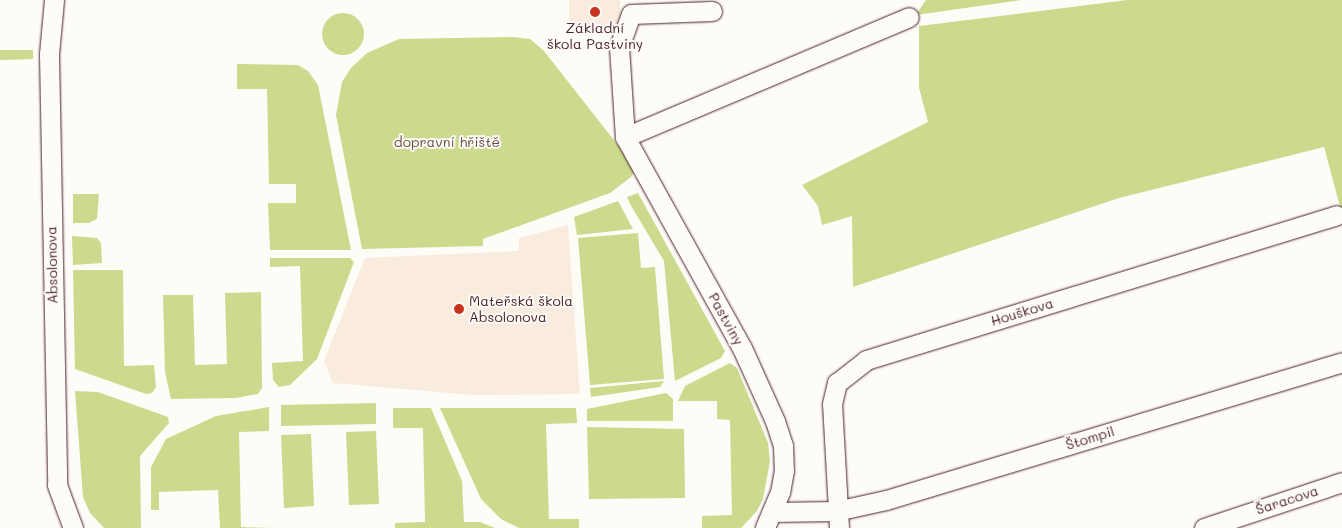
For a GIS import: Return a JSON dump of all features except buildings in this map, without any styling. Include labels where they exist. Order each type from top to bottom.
[{"type":"street","name":"Absolonova","points":[[54,0],[49,54],[57,485],[72,528]]},
{"type":"street","name":"Pastviny","points":[[712,11],[631,14],[619,47],[625,137],[742,348],[775,421],[783,445],[784,470],[768,520],[837,519]]},
{"type":"street","points":[[625,137],[909,17]]},
{"type":"street","name":"Houškova","points":[[837,519],[832,404],[837,383],[866,360],[1336,215]]},
{"type":"street","name":"Štompil","points":[[837,519],[886,500],[1342,362]]},
{"type":"street","name":"Šaracova","points":[[1204,528],[1342,482]]},
{"type":"shaded area","name":"Základní škola Pastviny","points":[[569,0],[620,0],[621,24],[569,25]]},
{"type":"shaded area","name":"Mateřská škola Absolonova","points":[[568,225],[580,394],[474,395],[333,383],[324,361],[365,258],[519,251],[519,238]]},
{"type":"green space","points":[[926,0],[1022,0],[916,15]]},
{"type":"green space","points":[[1127,0],[1342,0],[1342,214],[1324,147],[1119,198],[853,287],[852,216],[822,225],[818,206],[802,185],[928,122],[919,88],[919,26]]},
{"type":"green space","points":[[343,13],[358,19],[364,34],[358,49],[343,55],[328,49],[322,34],[328,19]]},
{"type":"green space","name":"dopravní hřiště","points":[[514,37],[530,39],[544,51],[631,162],[634,172],[631,177],[610,193],[483,239],[483,246],[362,249],[336,115],[342,82],[351,68],[367,53],[399,39]]},
{"type":"green space","points":[[0,50],[33,50],[33,59],[0,60]]},
{"type":"green space","points":[[237,64],[298,65],[308,71],[318,85],[351,250],[270,250],[268,203],[296,203],[296,184],[269,184],[267,89],[237,89]]},
{"type":"green space","points":[[638,193],[725,351],[721,358],[675,381],[664,261],[627,197]]},
{"type":"green space","points":[[73,194],[99,194],[97,219],[89,223],[73,223]]},
{"type":"green space","points":[[618,201],[633,229],[577,235],[574,217]]},
{"type":"green space","points":[[638,233],[641,268],[655,267],[664,379],[590,385],[578,238]]},
{"type":"green space","points":[[72,236],[97,238],[101,243],[102,263],[73,265]]},
{"type":"green space","points":[[270,258],[350,258],[354,262],[317,359],[290,385],[279,387],[273,380],[272,363],[303,361],[300,266],[270,267]]},
{"type":"green space","points":[[73,270],[123,270],[124,366],[154,365],[156,387],[152,393],[146,394],[75,369]]},
{"type":"green space","points":[[261,292],[262,388],[258,394],[236,398],[171,399],[165,372],[163,295],[193,295],[195,365],[227,364],[225,293]]},
{"type":"green space","points":[[730,363],[737,368],[768,443],[770,461],[763,499],[757,511],[741,528],[702,528],[702,516],[732,515],[730,420],[717,419],[717,401],[678,401],[685,386]]},
{"type":"green space","points":[[664,381],[660,387],[591,397],[590,388]]},
{"type":"green space","points":[[75,391],[98,392],[168,417],[169,423],[140,456],[141,528],[104,528],[90,513],[83,497]]},
{"type":"green space","points":[[666,393],[673,399],[673,421],[587,421],[587,409]]},
{"type":"green space","points":[[376,403],[376,424],[281,426],[281,405]]},
{"type":"green space","points":[[269,407],[269,431],[239,432],[241,527],[272,528],[220,528],[218,490],[159,492],[159,510],[151,510],[151,467],[166,439],[216,416]]},
{"type":"green space","points":[[393,408],[431,408],[462,481],[464,522],[480,522],[495,528],[395,528],[395,523],[425,522],[423,428],[393,428]]},
{"type":"green space","points":[[440,408],[576,408],[577,423],[546,424],[549,519],[579,519],[579,528],[519,528],[501,519],[481,499]]},
{"type":"green space","points":[[587,427],[684,429],[685,498],[589,499]]},
{"type":"green space","points":[[376,431],[379,504],[349,505],[346,432]]},
{"type":"green space","points":[[311,434],[314,506],[284,508],[281,435]]},
{"type":"place","name":"Základní škola Pastviny","points":[[595,12]]},
{"type":"place","name":"Mateřská škola Absolonova","points":[[459,309]]}]
